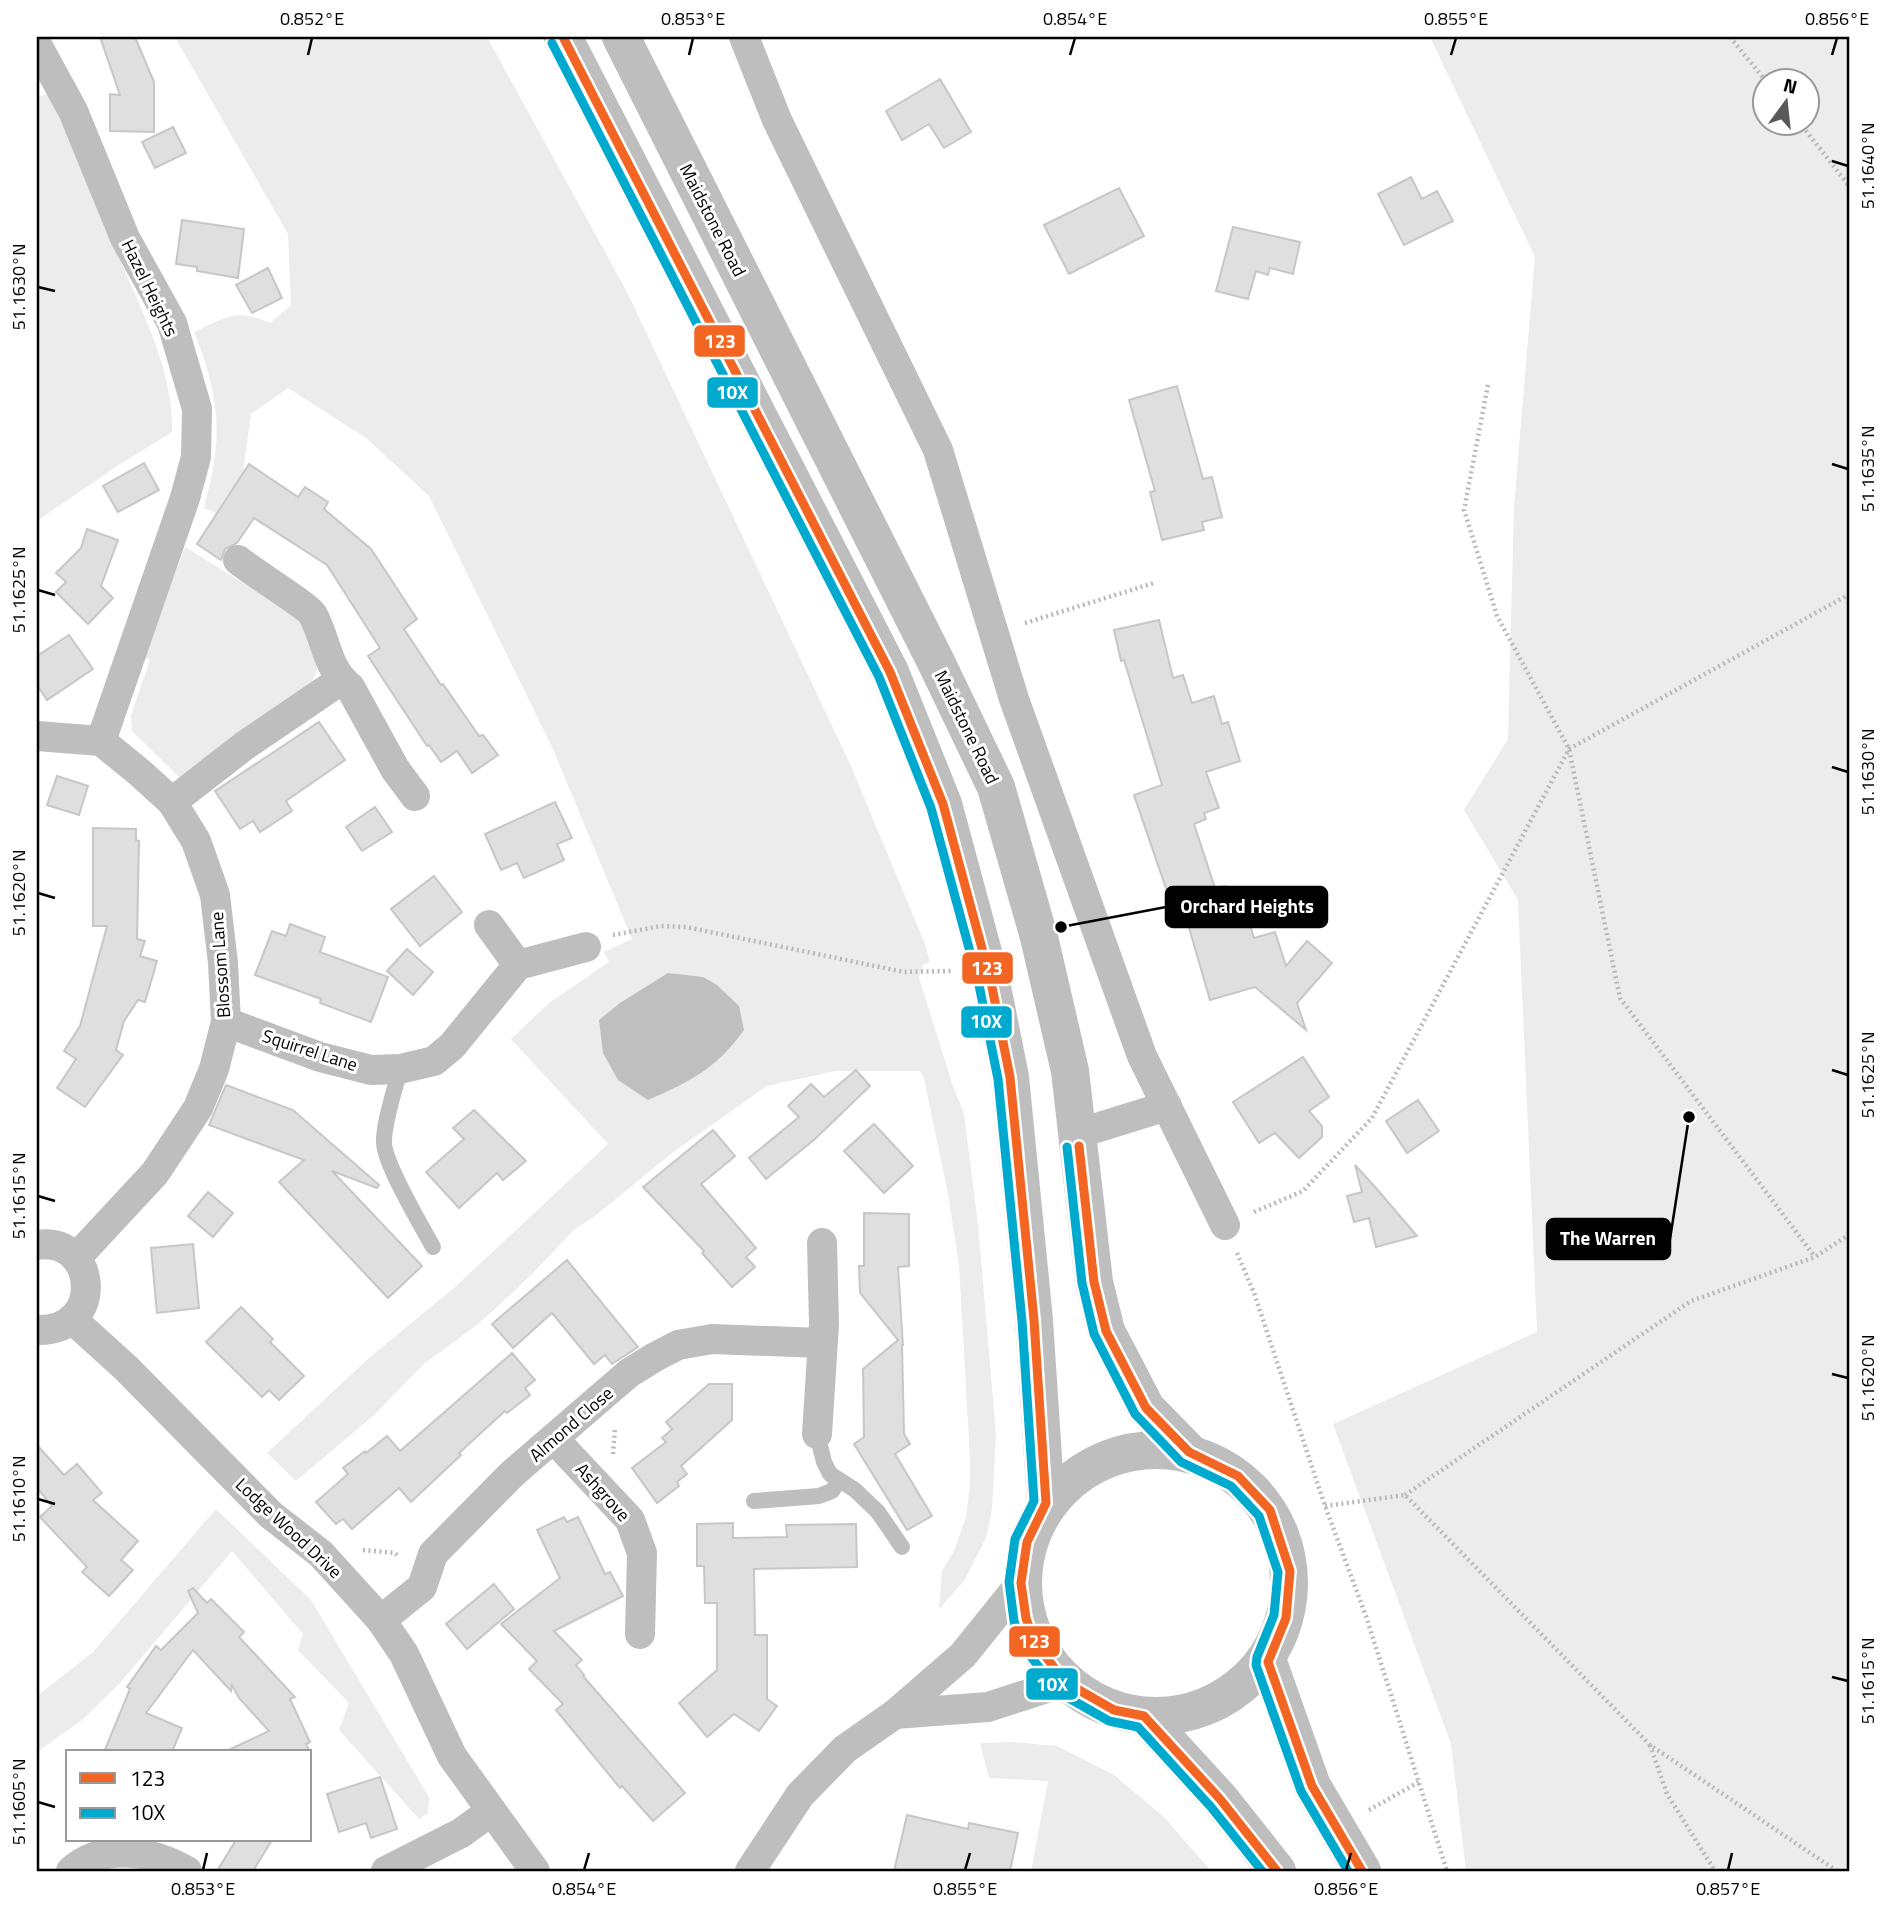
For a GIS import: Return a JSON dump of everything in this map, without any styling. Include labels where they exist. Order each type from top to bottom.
[{"type":"main road","points":[[564,37],[890,672],[943,804],[991,982],[1010,1077],[1034,1320],[1046,1503]]},
{"type":"main road","name":"Maidstone Road","points":[[621,37],[935,660],[996,787],[1039,937],[1070,1071],[1094,1282],[1106,1331],[1146,1408],[1189,1452]]},
{"type":"main road","points":[[1133,1449],[1189,1452],[1238,1476],[1270,1510],[1290,1571],[1286,1618],[1268,1662],[1228,1696],[1189,1713],[1144,1716],[1114,1710],[1065,1682],[1034,1641],[1026,1618],[1021,1583],[1027,1542],[1046,1503],[1088,1466],[1133,1449]]},
{"type":"main road","points":[[1268,1662],[1312,1786],[1362,1871]]},
{"type":"main road","points":[[1144,1716],[1220,1799],[1276,1871]]},
{"type":"street","points":[[744,37],[777,120],[938,450],[1018,710],[1142,1056],[1225,1225]]},
{"type":"street","name":"Hazel Heights","points":[[37,45],[73,111],[125,238],[172,323],[197,409],[197,457],[101,741]]},
{"type":"street","points":[[238,561],[312,612],[341,680],[350,687],[395,769],[415,796]]},
{"type":"street","points":[[172,802],[244,746],[341,680]]},
{"type":"street","points":[[37,736],[101,741]]},
{"type":"street","name":"Blossom Lane","points":[[76,1258],[155,1173],[198,1108],[214,1069],[226,1022],[223,962],[215,895],[196,841],[172,802],[101,741]]},
{"type":"street","points":[[489,925],[518,965],[586,947]]},
{"type":"street","name":"Squirrel Lane","points":[[226,1022],[320,1057],[372,1070],[400,1069],[434,1061],[452,1046],[518,965]]},
{"type":"street","points":[[1077,1134],[1167,1106]]},
{"type":"street","points":[[817,1434],[824,1324],[822,1243]]},
{"type":"street","points":[[37,1245],[61,1248],[76,1258],[86,1276],[87,1290],[83,1307],[73,1320],[56,1329],[37,1330]]},
{"type":"street","name":"Lodge Wood Drive","points":[[73,1320],[126,1368],[271,1515],[321,1554],[381,1620],[404,1654],[452,1756],[535,1871]]},
{"type":"street","name":"Almond Close","points":[[381,1620],[422,1587],[433,1554],[512,1474],[629,1373],[678,1345],[712,1339],[821,1343]]},
{"type":"street","name":"Ashgrove","points":[[554,1439],[631,1520],[642,1553],[640,1634]]},
{"type":"street","points":[[750,1871],[800,1795],[845,1749],[895,1714],[963,1656],[1021,1583]]},
{"type":"street","points":[[895,1714],[988,1707],[1065,1682]]},
{"type":"street","points":[[386,1871],[461,1832],[490,1812]]},
{"type":"street","points":[[71,1871],[79,1863],[99,1854],[176,1857]]},
{"type":"lane","points":[[400,1069],[384,1134],[384,1146],[397,1178],[433,1247]]},
{"type":"lane","points":[[817,1434],[830,1474],[855,1490],[878,1512],[902,1547]]},
{"type":"lane","points":[[754,1501],[819,1496],[832,1491],[839,1480]]},
{"type":"path","points":[[1730,37],[1754,66]]},
{"type":"path","points":[[1809,136],[1850,187]]},
{"type":"path","points":[[1488,385],[1464,509],[1497,616],[1569,749],[1620,998],[1815,1258]]},
{"type":"path","points":[[994,632],[1154,583]]},
{"type":"path","points":[[1447,1871],[1366,1616],[1325,1506],[1254,1293],[1225,1225],[1303,1191],[1372,1118],[1569,749],[1850,594]]},
{"type":"path","points":[[586,947],[613,935],[636,929],[686,927],[904,972],[957,971]]},
{"type":"path","points":[[1325,1506],[1405,1494],[1691,1301],[1815,1258],[1850,1234]]},
{"type":"path","points":[[595,1482],[612,1466],[616,1412],[602,1397]]},
{"type":"path","points":[[1405,1494],[1650,1745],[1837,1871]]},
{"type":"path","points":[[1650,1745],[1667,1794],[1715,1871]]},
{"type":"path","points":[[1359,1815],[1419,1782]]},
{"type":"shaded area","points":[[175,37],[487,37],[627,292],[851,766],[930,962],[923,965],[919,978],[964,1114],[978,1224],[996,1435],[992,1509],[986,1538],[964,1581],[939,1609],[942,1571],[954,1551],[966,1517],[970,1459],[959,1265],[948,1194],[924,1079],[920,1071],[835,1071],[767,1086],[672,1153],[595,1216],[575,1229],[496,1308],[425,1363],[374,1415],[296,1481],[267,1453],[370,1357],[454,1288],[608,1144],[511,1039],[549,1003],[609,962],[604,952],[632,939],[552,747],[429,496],[366,438],[288,388],[251,414],[243,472],[216,513],[204,508],[214,462],[216,423],[209,377],[194,332],[239,315],[270,323],[291,305],[288,234]]},
{"type":"shaded area","points":[[1430,37],[1850,37],[1850,1871],[1466,1871],[1451,1744],[1333,1424],[1537,1332],[1518,900],[1464,810],[1508,739],[1514,506],[1535,257]]},
{"type":"shaded area","points":[[48,93],[155,344],[168,388],[172,432],[37,521],[37,98]]},
{"type":"shaded area","points":[[185,547],[307,622],[318,662],[309,686],[180,778],[132,731],[131,715],[150,660],[143,656]]},
{"type":"shaded area","points":[[668,973],[703,977],[717,985],[739,1006],[744,1030],[713,1064],[677,1087],[648,1100],[618,1080],[603,1053],[599,1020],[620,1003]]},
{"type":"shaded area","points":[[216,1509],[311,1600],[429,1797],[428,1813],[419,1819],[339,1730],[349,1703],[298,1650],[303,1634],[232,1551],[119,1684],[82,1720],[37,1752],[37,1696],[93,1652]]},
{"type":"shaded area","points":[[1012,1742],[1057,1746],[1114,1775],[1163,1816],[1211,1871],[1031,1871],[1048,1781],[989,1778],[980,1743]]},
{"type":"building","points":[[100,37],[135,37],[154,82],[154,132],[110,131],[110,94],[120,95]]},
{"type":"building","points":[[940,79],[971,132],[944,148],[929,124],[902,140],[886,111]]},
{"type":"building","points":[[173,127],[186,153],[155,168],[142,142]]},
{"type":"building","points":[[1411,177],[1422,199],[1437,191],[1453,221],[1404,245],[1378,194]]},
{"type":"building","points":[[1119,188],[1144,236],[1069,274],[1044,225]]},
{"type":"building","points":[[182,220],[244,229],[238,278],[197,271],[197,267],[176,264]]},
{"type":"building","points":[[1233,227],[1300,242],[1293,274],[1270,268],[1268,275],[1256,271],[1248,299],[1216,291]]},
{"type":"building","points":[[268,268],[282,298],[252,313],[236,285]]},
{"type":"building","points":[[1177,386],[1203,479],[1212,477],[1222,517],[1202,522],[1204,530],[1162,540],[1150,492],[1155,491],[1129,400]]},
{"type":"building","points":[[144,463],[159,490],[118,512],[103,486]]},
{"type":"building","points":[[249,464],[298,497],[305,487],[328,502],[324,509],[371,549],[417,619],[404,629],[479,736],[483,735],[498,755],[472,773],[457,751],[441,762],[429,745],[427,746],[368,656],[380,648],[327,565],[254,518],[237,543],[225,549],[221,560],[197,544]]},
{"type":"building","points":[[87,529],[118,540],[101,586],[113,598],[88,624],[56,592],[66,582],[56,573],[81,548]]},
{"type":"building","points":[[1159,620],[1173,678],[1183,675],[1192,703],[1214,696],[1222,724],[1228,722],[1240,761],[1206,772],[1219,808],[1204,813],[1206,819],[1194,824],[1215,888],[1225,886],[1229,902],[1242,898],[1254,938],[1275,932],[1286,966],[1307,941],[1332,963],[1297,1003],[1306,1030],[1255,987],[1210,1000],[1181,900],[1171,903],[1134,795],[1162,785],[1124,660],[1121,661],[1114,630]]},
{"type":"building","points":[[69,635],[93,669],[47,700],[37,685],[37,656]]},
{"type":"building","points":[[319,722],[345,760],[286,801],[292,811],[260,832],[253,821],[240,829],[215,791]]},
{"type":"building","points":[[57,776],[88,786],[79,815],[47,805]]},
{"type":"building","points":[[555,802],[572,838],[557,844],[564,860],[524,878],[517,863],[501,870],[485,834]]},
{"type":"building","points":[[375,807],[392,832],[362,851],[346,827]]},
{"type":"building","points":[[93,828],[136,829],[136,840],[139,841],[137,939],[145,941],[140,956],[157,961],[145,1002],[138,1000],[124,1021],[116,1050],[123,1055],[85,1107],[57,1088],[76,1059],[64,1051],[80,1026],[107,926],[93,926]]},
{"type":"building","points":[[434,876],[462,912],[420,946],[391,909]]},
{"type":"building","points":[[290,924],[325,937],[320,952],[388,977],[371,1022],[320,1003],[321,999],[255,975],[272,931],[286,936]]},
{"type":"building","points":[[407,949],[433,972],[413,995],[387,971]]},
{"type":"building","points":[[1303,1057],[1329,1097],[1309,1111],[1322,1126],[1322,1137],[1299,1158],[1275,1133],[1259,1143],[1233,1102]]},
{"type":"building","points":[[856,1070],[870,1086],[815,1139],[766,1179],[749,1158],[799,1117],[788,1106],[811,1084],[824,1097]]},
{"type":"building","points":[[226,1085],[293,1110],[379,1185],[377,1188],[332,1171],[422,1266],[388,1298],[279,1182],[304,1160],[209,1125]]},
{"type":"building","points":[[1418,1100],[1439,1131],[1407,1153],[1386,1121]]},
{"type":"building","points":[[474,1110],[526,1161],[503,1180],[497,1173],[459,1208],[426,1172],[464,1139],[453,1128]]},
{"type":"building","points":[[874,1124],[913,1166],[884,1193],[844,1151]]},
{"type":"building","points":[[713,1130],[735,1156],[701,1184],[756,1248],[746,1257],[755,1267],[732,1287],[702,1253],[704,1251],[643,1187]]},
{"type":"building","points":[[1355,1165],[1417,1236],[1376,1247],[1369,1218],[1354,1222],[1347,1196],[1362,1192]]},
{"type":"building","points":[[208,1192],[233,1213],[213,1237],[188,1216]]},
{"type":"building","points":[[864,1213],[909,1214],[909,1266],[898,1267],[903,1346],[902,1344],[904,1434],[910,1444],[895,1454],[932,1516],[907,1530],[854,1444],[864,1437],[863,1369],[898,1340],[860,1293],[859,1266],[864,1266]]},
{"type":"building","points":[[193,1244],[199,1308],[157,1313],[151,1248]]},
{"type":"building","points":[[567,1260],[638,1347],[612,1364],[605,1355],[594,1364],[552,1313],[513,1348],[492,1324]]},
{"type":"building","points":[[241,1307],[273,1339],[270,1342],[304,1376],[279,1400],[269,1390],[262,1397],[206,1342]]},
{"type":"building","points":[[512,1353],[535,1380],[525,1388],[530,1395],[507,1413],[505,1411],[411,1502],[399,1488],[352,1529],[343,1519],[336,1524],[316,1502],[348,1474],[343,1468],[365,1451],[366,1453],[387,1436],[400,1451]]},
{"type":"building","points":[[709,1384],[732,1384],[732,1420],[681,1466],[687,1474],[677,1482],[679,1486],[657,1503],[632,1468],[666,1442],[662,1438],[672,1429],[666,1422]]},
{"type":"building","points":[[37,1445],[64,1475],[77,1464],[102,1493],[93,1500],[138,1541],[121,1560],[133,1570],[109,1596],[82,1572],[87,1567],[40,1517],[52,1506],[37,1488]]},
{"type":"building","points":[[564,1517],[567,1522],[578,1517],[605,1574],[610,1572],[623,1596],[554,1631],[582,1660],[576,1665],[583,1676],[685,1793],[653,1821],[622,1786],[620,1788],[556,1710],[563,1704],[529,1669],[537,1661],[501,1624],[560,1578],[537,1530]]},
{"type":"building","points":[[733,1523],[733,1538],[787,1537],[786,1525],[856,1524],[857,1567],[754,1569],[755,1635],[767,1635],[767,1699],[777,1706],[759,1731],[734,1714],[707,1737],[679,1703],[717,1670],[717,1603],[705,1603],[704,1566],[697,1566],[697,1524]]},
{"type":"building","points":[[494,1584],[514,1609],[467,1649],[446,1624]]},
{"type":"building","points":[[193,1588],[207,1603],[211,1599],[244,1632],[239,1637],[295,1697],[290,1699],[310,1742],[306,1744],[309,1750],[228,1750],[269,1731],[239,1698],[232,1685],[231,1691],[193,1650],[146,1713],[182,1728],[173,1750],[105,1750],[130,1689],[127,1687],[156,1646],[161,1650],[198,1613],[188,1591]]},
{"type":"building","points":[[380,1777],[397,1829],[371,1838],[366,1823],[339,1832],[327,1794]]},
{"type":"building","points":[[907,1815],[968,1829],[969,1823],[1018,1833],[1010,1871],[894,1871]]},
{"type":"building","points":[[235,1842],[271,1842],[253,1871],[217,1871]]},
{"type":"transit line","name":"123","points":[[563,37],[890,672],[943,804],[991,982],[1010,1077],[1034,1320],[1046,1503],[1027,1542],[1021,1583],[1026,1618],[1034,1641],[1065,1682],[1114,1710],[1144,1716],[1220,1799],[1277,1871]]},
{"type":"transit line","name":"10X","points":[[552,43],[879,677],[931,808],[979,985],[998,1079],[1022,1321],[1034,1501],[1015,1539],[1009,1582],[1014,1621],[1022,1645],[1058,1692],[1109,1721],[1138,1727],[1211,1807],[1262,1871]]},
{"type":"transit line","name":"123","points":[[1079,1146],[1094,1282],[1106,1331],[1146,1408],[1189,1452],[1238,1476],[1270,1510],[1290,1571],[1286,1618],[1268,1662],[1312,1786],[1362,1871]]},
{"type":"transit line","name":"10X","points":[[1067,1147],[1082,1283],[1094,1334],[1135,1414],[1181,1462],[1231,1486],[1259,1516],[1278,1572],[1274,1615],[1256,1665],[1301,1791],[1348,1871]]},
{"type":"place","name":"Orchard Heights","points":[[1061,927]]},
{"type":"place","name":"The Warren","points":[[1689,1117]]}]
